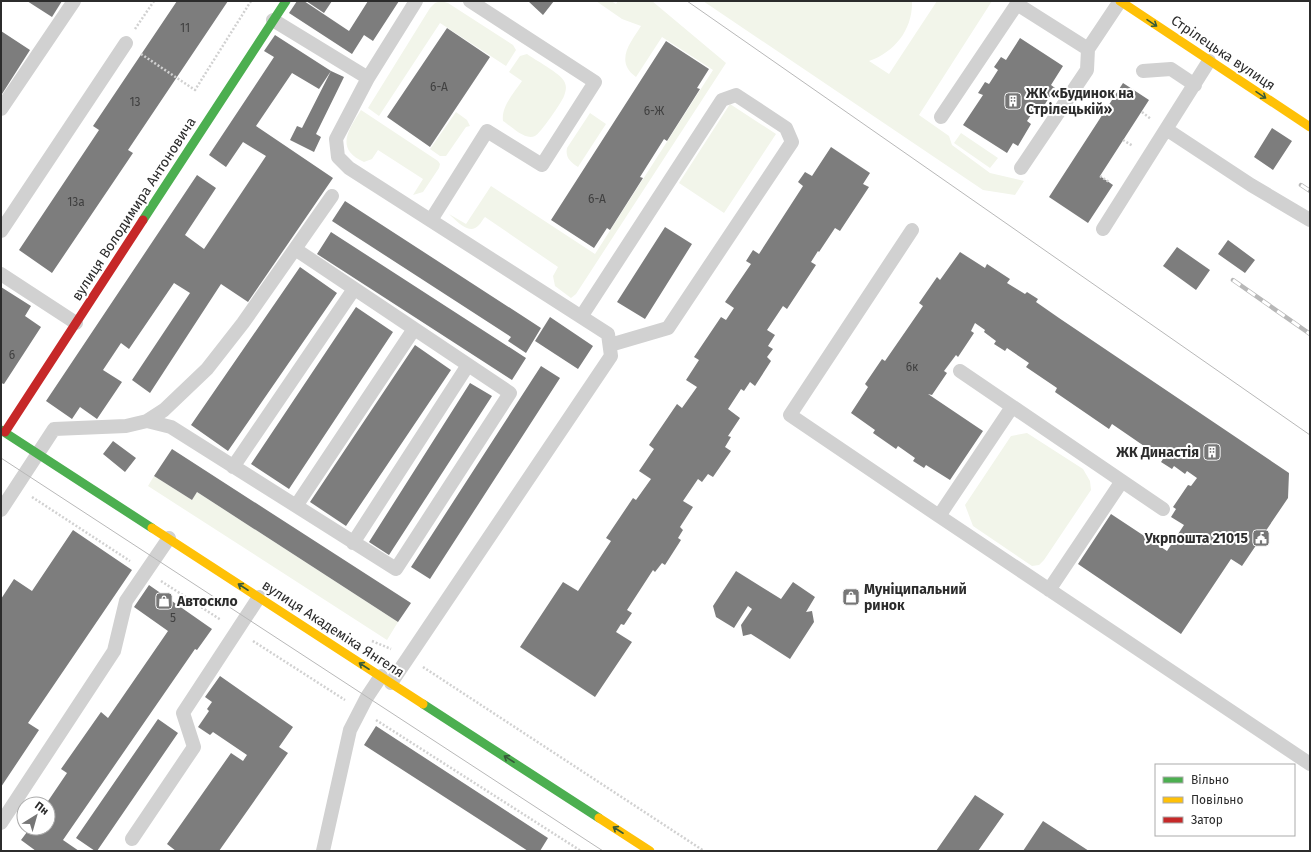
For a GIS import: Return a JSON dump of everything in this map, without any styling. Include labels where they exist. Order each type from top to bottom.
[{"type":"main road","name":"вулиця Володимира Антоновича","points":[[3,431],[76,323],[286,1]]},
{"type":"main road","name":"Стрілецька вулиця","points":[[1120,1],[1310,127]]},
{"type":"main road","name":"вулиця Академіка Янгеля","points":[[3,431],[650,851]]},
{"type":"lane","points":[[1,109],[74,1]]},
{"type":"lane","points":[[323,851],[350,730],[360,710],[386,680],[409,658],[611,356],[608,334],[349,168],[338,156],[336,139],[368,78],[416,1]]},
{"type":"lane","points":[[430,220],[487,131],[542,165],[595,82],[470,1]]},
{"type":"lane","points":[[1021,168],[1087,70],[1088,50],[1120,1]]},
{"type":"lane","points":[[941,116],[1017,4],[1088,50]]},
{"type":"lane","points":[[273,20],[368,78]]},
{"type":"lane","points":[[1,231],[126,43]]},
{"type":"lane","points":[[1103,229],[1210,61]]},
{"type":"lane","points":[[1143,71],[1170,69],[1195,85]]},
{"type":"lane","points":[[581,316],[722,100],[736,95],[786,128],[792,142],[668,328],[610,345]]},
{"type":"lane","points":[[1166,129],[1251,185],[1310,220]]},
{"type":"lane","points":[[1,510],[54,429],[126,426],[147,421],[164,410],[206,369],[244,323],[332,196]]},
{"type":"lane","points":[[912,230],[790,415],[1310,764]]},
{"type":"lane","points":[[147,421],[171,427],[396,569],[510,393],[295,249]]},
{"type":"lane","points":[[1,274],[76,323]]},
{"type":"lane","points":[[233,467],[354,289]]},
{"type":"lane","points":[[296,506],[414,329]]},
{"type":"lane","points":[[353,543],[468,365]]},
{"type":"lane","points":[[960,371],[1163,509]]},
{"type":"lane","points":[[939,516],[1012,407]]},
{"type":"lane","points":[[1049,590],[1122,481]]},
{"type":"lane","points":[[1,823],[114,651],[126,601],[169,538]]},
{"type":"lane","points":[[132,839],[194,747],[183,713],[259,597]]},
{"type":"path","points":[[154,1],[126,43],[195,90],[251,1]]},
{"type":"path","points":[[1124,140],[1138,150]]},
{"type":"path","points":[[17,487],[360,710],[582,851]]},
{"type":"path","points":[[409,658],[704,851]]},
{"type":"shaded area","points":[[441,1],[448,3],[513,45],[516,50],[506,66],[440,23],[379,116],[368,108],[430,8],[435,3]]},
{"type":"shaded area","points":[[596,1],[611,1],[616,4],[618,1],[652,1],[726,63],[576,294],[571,298],[555,286],[553,276],[558,267],[485,217],[479,225],[471,229],[463,226],[449,214],[466,224],[491,186],[595,254],[713,70],[662,37],[636,77],[629,71],[625,58],[629,45],[641,26],[622,19]]},
{"type":"shaded area","points":[[703,1],[912,1],[912,11],[906,30],[901,38],[887,52],[869,61],[889,74],[937,1],[992,1],[919,115],[949,136],[952,145],[990,173],[1024,181],[1015,195],[983,190]]},
{"type":"shaded area","points":[[527,54],[558,74],[564,81],[566,87],[562,99],[551,118],[538,134],[531,137],[523,135],[503,121],[506,105],[522,81],[509,72],[520,56]]},
{"type":"shaded area","points":[[730,104],[776,134],[724,213],[679,183]]},
{"type":"shaded area","points":[[361,110],[438,161],[440,164],[439,168],[423,192],[413,195],[423,179],[378,150],[372,159],[364,162],[355,157],[349,151],[347,138],[349,131]]},
{"type":"shaded area","points":[[456,112],[467,120],[470,126],[466,127],[446,156],[440,156],[430,149]]},
{"type":"shaded area","points":[[590,113],[606,124],[578,167],[568,157],[567,148]]},
{"type":"shaded area","points":[[961,133],[998,158],[990,168],[954,143]]},
{"type":"shaded area","points":[[1027,433],[1083,469],[1090,481],[1091,490],[1044,560],[1039,565],[1032,566],[973,526],[965,505],[1011,436]]},
{"type":"shaded area","points":[[154,476],[192,500],[197,492],[398,622],[387,640],[148,486]]},
{"type":"building","points":[[27,1],[62,1],[52,17]]},
{"type":"building","points":[[177,1],[228,1],[128,150],[133,153],[52,273],[19,250],[99,130],[93,126]]},
{"type":"building","points":[[297,1],[304,1],[349,31],[368,1],[399,1],[373,41],[364,35],[352,54],[289,13]]},
{"type":"building","points":[[306,1],[332,1],[324,13]]},
{"type":"building","points":[[528,1],[554,1],[543,15]]},
{"type":"building","points":[[447,28],[490,57],[430,147],[387,117]]},
{"type":"building","points":[[1,31],[30,50],[2,94],[1,93]]},
{"type":"building","points":[[275,35],[331,71],[319,89],[292,73],[256,126],[333,178],[248,302],[221,284],[150,393],[132,380],[190,293],[174,283],[129,349],[121,343],[103,370],[122,382],[97,419],[80,407],[72,419],[46,401],[197,175],[216,188],[185,235],[204,249],[266,156],[243,142],[226,167],[209,155],[274,57],[264,51]]},
{"type":"building","name":"ЖК «Будинок на Стрілецькій»","points":[[1020,38],[1063,66],[1051,85],[1055,88],[1042,109],[1037,106],[1027,121],[1031,124],[1018,146],[1013,143],[1007,153],[963,125],[983,95],[978,93],[985,82],[989,84],[998,70],[994,67],[1001,57],[1006,60]]},
{"type":"building","points":[[666,41],[709,69],[697,88],[700,89],[667,141],[664,139],[640,177],[643,178],[610,230],[607,228],[594,248],[551,220]]},
{"type":"building","points":[[331,71],[344,77],[316,134],[321,137],[314,152],[290,140],[297,126],[302,128]]},
{"type":"building","points":[[1123,83],[1149,100],[1100,176],[1113,185],[1088,223],[1049,197]]},
{"type":"building","points":[[1272,128],[1292,141],[1273,170],[1254,157]]},
{"type":"building","points":[[831,147],[870,173],[863,184],[869,187],[840,231],[835,228],[819,252],[818,251],[811,262],[816,265],[787,309],[783,306],[767,330],[775,335],[768,346],[773,349],[767,357],[771,361],[755,386],[750,382],[744,391],[741,389],[728,409],[740,418],[728,436],[731,437],[725,447],[731,451],[713,477],[708,474],[702,482],[698,479],[683,501],[693,507],[680,527],[683,530],[678,538],[681,540],[665,565],[662,563],[655,572],[653,570],[627,610],[632,613],[624,625],[621,624],[616,632],[632,642],[595,697],[520,647],[563,582],[578,591],[611,541],[606,538],[633,498],[636,500],[651,479],[639,471],[654,449],[649,445],[677,404],[682,408],[697,387],[686,380],[699,360],[694,357],[721,317],[726,320],[734,308],[725,302],[751,264],[746,261],[753,250],[759,254],[803,186],[798,182],[805,172],[812,176]]},
{"type":"building","points":[[345,201],[541,328],[526,353],[508,341],[511,337],[332,221]]},
{"type":"building","points":[[665,227],[692,244],[645,319],[617,302]]},
{"type":"building","points":[[331,232],[526,358],[512,380],[317,254]]},
{"type":"building","points":[[1228,240],[1255,260],[1245,273],[1218,254]]},
{"type":"building","points":[[1177,247],[1210,270],[1196,290],[1163,266]]},
{"type":"building","name":"ЖК Династія","points":[[960,252],[985,268],[987,264],[1010,279],[1007,283],[1025,294],[1027,292],[1038,299],[1036,302],[1059,318],[1289,473],[1288,498],[1242,566],[1231,559],[1181,634],[1078,564],[1111,514],[1167,551],[1184,525],[1171,517],[1176,509],[1173,507],[1188,485],[1191,486],[1197,478],[1187,471],[1185,474],[1174,466],[1172,469],[1161,462],[1163,459],[1112,424],[1109,429],[1055,392],[1057,388],[1026,367],[1029,363],[1007,348],[1005,351],[994,344],[996,341],[975,323],[971,331],[974,333],[958,357],[956,355],[944,371],[947,373],[932,395],[928,394],[983,431],[950,480],[926,465],[924,468],[913,461],[915,458],[898,446],[896,449],[873,433],[875,430],[851,413],[868,387],[865,384],[882,359],[885,361],[923,306],[919,303],[937,277],[940,280]]},
{"type":"building","points":[[300,267],[337,293],[228,451],[191,425]]},
{"type":"building","points":[[1,287],[31,306],[25,316],[41,327],[4,384],[1,383]]},
{"type":"building","points":[[356,307],[393,332],[289,489],[251,464]]},
{"type":"building","points":[[550,317],[593,346],[578,369],[535,341]]},
{"type":"building","points":[[415,345],[451,370],[346,526],[310,502]]},
{"type":"building","points":[[541,366],[560,378],[430,579],[411,567]]},
{"type":"building","points":[[470,383],[492,396],[389,555],[369,542]]},
{"type":"building","points":[[113,441],[136,458],[125,472],[103,454]]},
{"type":"building","points":[[172,449],[411,603],[398,622],[197,492],[192,500],[154,476]]},
{"type":"building","points":[[73,530],[132,570],[28,723],[39,730],[1,787],[1,599],[14,579],[32,591]]},
{"type":"building","points":[[736,571],[781,599],[793,582],[815,597],[806,612],[812,611],[814,622],[790,659],[751,634],[743,636],[741,625],[752,609],[748,606],[734,628],[716,617],[713,606]]},
{"type":"building","points":[[149,585],[212,629],[197,650],[195,649],[63,840],[79,851],[36,851],[21,840],[24,836],[56,836],[56,796],[51,796],[67,773],[61,769],[101,712],[108,718],[168,631],[134,607]]},
{"type":"building","points":[[220,676],[293,727],[279,747],[288,753],[219,851],[176,851],[167,844],[231,753],[243,761],[247,755],[213,732],[210,735],[198,727],[209,711],[207,709],[212,702],[205,697]]},
{"type":"building","points":[[158,719],[178,733],[97,851],[95,851],[76,838]]},
{"type":"building","points":[[376,726],[548,838],[540,851],[528,851],[364,745]]},
{"type":"building","points":[[975,795],[1004,814],[978,851],[936,851]]},
{"type":"building","points":[[1043,821],[1089,851],[1023,851]]},
{"type":"tram line","points":[[687,1],[1310,435]]},
{"type":"tram line","points":[[1,458],[603,851]]},
{"type":"railway","points":[[1301,185],[1310,191]]},
{"type":"railway","points":[[1233,280],[1310,334]]},
{"type":"traffic: fast","points":[[143,220],[286,1]]},
{"type":"traffic: fast","points":[[1,430],[152,528]]},
{"type":"traffic: fast","points":[[423,704],[599,818]]},
{"type":"traffic: slow","points":[[1120,1],[1310,127]]},
{"type":"traffic: slow","points":[[152,528],[423,704]]},
{"type":"traffic: slow","points":[[599,818],[650,851]]},
{"type":"traffic: jam","points":[[5,432],[143,220]]},
{"type":"place","name":"ЖК «Будинок на Стрілецькій»","points":[[1013,101]]},
{"type":"place","name":"ЖК Династія","points":[[1212,452]]},
{"type":"place","name":"Укрпошта 21015","points":[[1261,538]]},
{"type":"place","name":"Муніципальний ринок","points":[[851,597]]},
{"type":"place","name":"Автоскло","points":[[164,601]]}]
